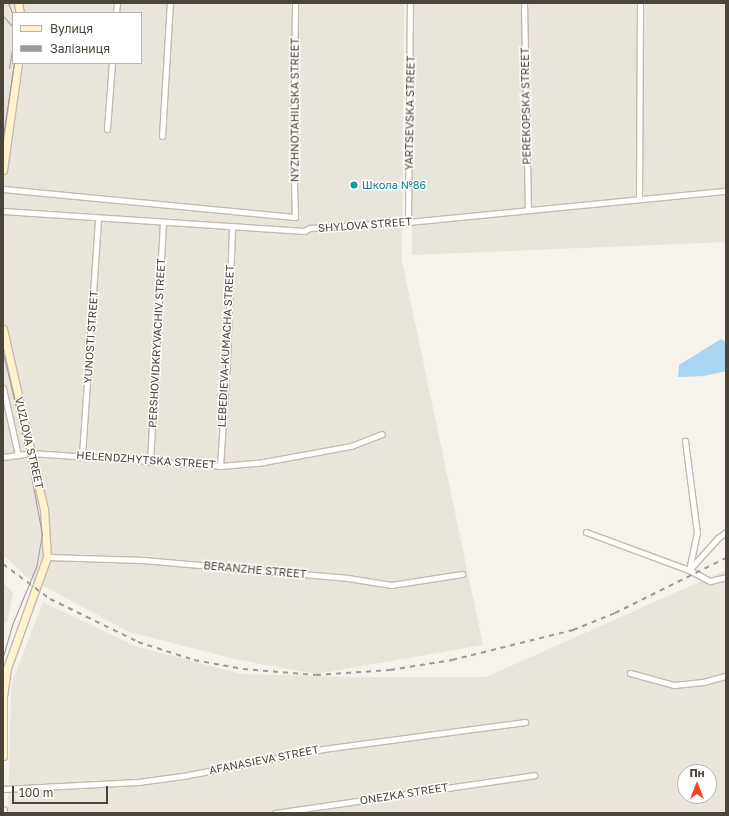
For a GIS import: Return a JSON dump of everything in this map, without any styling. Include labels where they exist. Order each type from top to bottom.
[{"type":"street","points":[[162,136],[170,3]]},
{"type":"street","name":"NYZHNOTAHILSKA STREET","points":[[3,189],[296,217],[293,150],[295,3]]},
{"type":"street","name":"YARTSEVSKA STREET","points":[[408,222],[410,3]]},
{"type":"street","name":"PEREKOPSKA STREET","points":[[524,3],[528,210]]},
{"type":"street","points":[[638,198],[640,3]]},
{"type":"street","points":[[3,170],[18,64]]},
{"type":"street","points":[[107,129],[112,64]]},
{"type":"street","name":"SHYLOVA STREET","points":[[3,211],[98,219],[304,231],[310,228],[408,222],[638,198],[726,191]]},
{"type":"street","name":"YUNOSTI STREET","points":[[82,455],[98,219]]},
{"type":"street","name":"PERSHOVIDKRYVACHIV STREET","points":[[150,462],[163,223]]},
{"type":"street","name":"LEBEDIEVA-KUMACHA STREET","points":[[220,466],[227,360],[232,227]]},
{"type":"street","name":"VUZLOVA STREET","points":[[3,329],[44,509],[47,557]]},
{"type":"street","points":[[3,388],[5,405],[18,456]]},
{"type":"street","name":"HELENDZHYTSKA STREET","points":[[3,457],[31,453],[82,455],[150,462],[220,466],[258,463],[351,446],[382,434]]},
{"type":"street","points":[[685,441],[697,533],[689,570]]},
{"type":"street","points":[[586,532],[689,570],[710,581],[726,577]]},
{"type":"street","points":[[689,570],[718,538],[726,532]]},
{"type":"street","points":[[3,756],[4,693],[7,668],[47,557]]},
{"type":"street","name":"BERANZHE STREET","points":[[47,557],[151,561],[348,578],[391,585],[462,574]]},
{"type":"street","points":[[630,673],[674,685],[703,682],[726,676]]},
{"type":"street","name":"AFANASIEVA STREET","points":[[3,789],[138,782],[183,776],[323,749],[525,722]]},
{"type":"street","name":"ONEZKA STREET","points":[[275,813],[534,775]]},
{"type":"shaded area","points":[[3,3],[404,3],[402,261],[483,645],[316,674],[239,660],[129,632],[27,577],[3,555]]},
{"type":"shaded area","points":[[413,3],[726,3],[726,242],[412,255]]},
{"type":"shaded area","points":[[726,570],[726,813],[8,813],[11,685],[43,602],[135,646],[241,674],[356,677],[486,677]]},
{"type":"shaded area","points":[[3,582],[13,593],[7,623],[3,623]]},
{"type":"water","points":[[721,339],[726,342],[726,371],[704,376],[678,377],[679,365]]},
{"type":"tram line","points":[[8,3],[12,13]]},
{"type":"tram line","points":[[3,16],[12,26]]},
{"type":"tram line","points":[[9,68],[12,48]]},
{"type":"tram line","points":[[3,136],[14,64]]},
{"type":"tram line","points":[[3,353],[27,454],[42,534],[36,567],[12,625],[3,656]]},
{"type":"railway","points":[[3,564],[50,599],[138,642],[194,660],[243,669],[316,675],[390,670],[452,660],[573,630],[615,613],[726,558]]},
{"type":"place","name":"Школа №86","points":[[354,185]]}]
